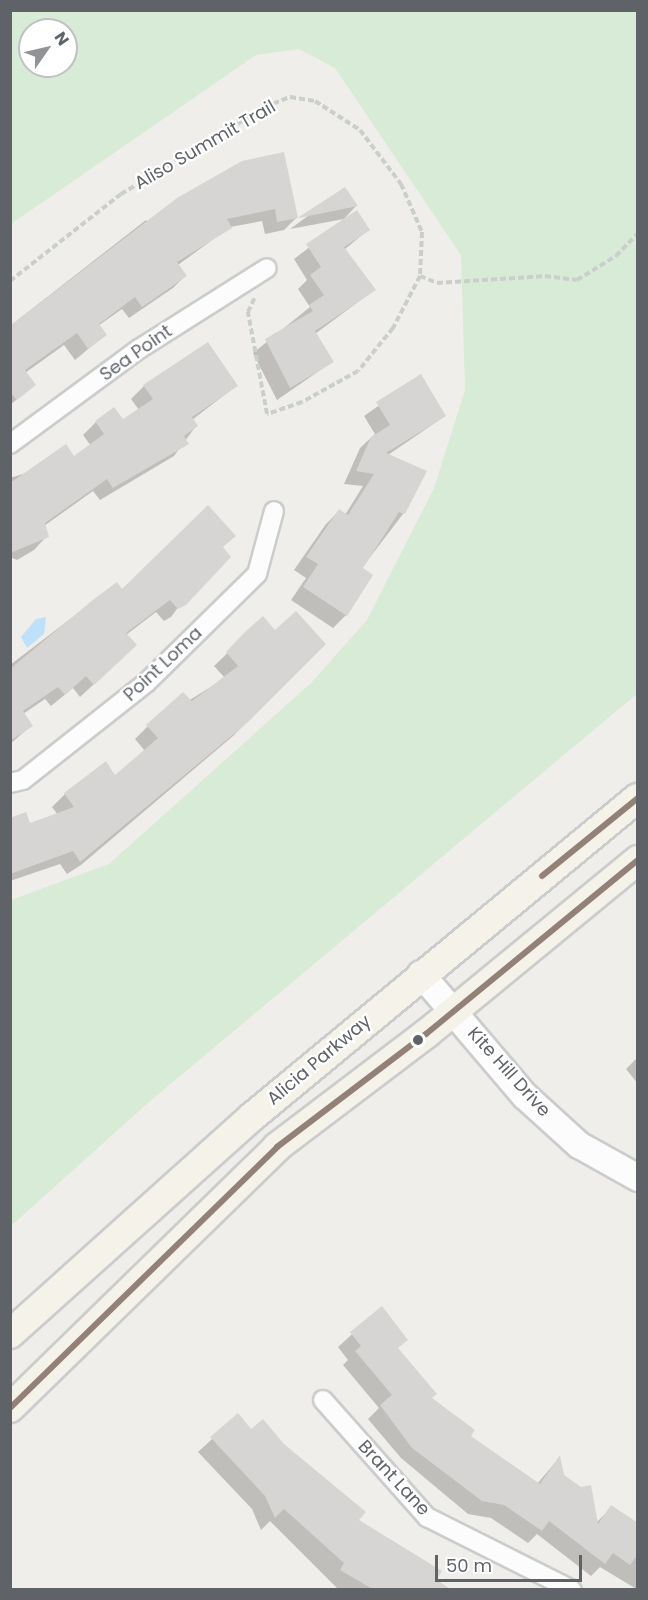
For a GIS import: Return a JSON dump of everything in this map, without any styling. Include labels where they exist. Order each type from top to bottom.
[{"type":"main road","name":"Alicia Parkway","points":[[10,1334],[422,974],[638,798]]},
{"type":"main road","points":[[10,1408],[277,1147],[454,1011],[638,860]]},
{"type":"street","name":"Sea Point","points":[[10,444],[140,349],[267,268]]},
{"type":"street","name":"Point Loma","points":[[10,783],[23,780],[147,682],[257,574],[274,511]]},
{"type":"street","name":"Kite Hill Drive","points":[[422,974],[525,1096],[572,1138],[638,1178]]},
{"type":"street","name":"Brant Lane","points":[[323,1400],[428,1517],[572,1590]]},
{"type":"path","name":"Aliso Summit Trail","points":[[10,281],[121,194],[265,107],[290,97],[315,101],[360,130],[401,184],[422,232],[420,276],[393,328],[358,371],[302,402],[267,414],[248,312],[267,268]]},
{"type":"path","points":[[420,276],[437,283],[545,276],[577,280],[616,256],[638,233]]},
{"type":"green space","points":[[11,10],[637,11],[638,693],[149,1102],[11,1226],[11,900],[109,864],[311,683],[367,620],[434,488],[465,390],[461,255],[335,68],[299,49],[256,55],[11,224]]},
{"type":"water","points":[[46,617],[44,634],[27,648],[21,637],[36,619]]},
{"type":"building","points":[[284,152],[298,218],[277,222],[275,209],[227,219],[232,228],[177,262],[187,276],[142,307],[135,297],[99,324],[107,335],[88,349],[77,333],[25,370],[36,385],[17,400],[10,392],[10,326],[177,198],[242,161]]},
{"type":"building","points":[[345,187],[358,206],[299,218],[299,217]]},
{"type":"building","points":[[357,210],[370,230],[344,247],[376,290],[315,331],[334,362],[290,388],[265,339],[313,311],[309,305],[324,295],[310,275],[321,267],[306,244]]},
{"type":"building","points":[[208,342],[238,386],[192,417],[198,426],[184,436],[189,444],[113,488],[107,479],[45,523],[49,537],[10,553],[10,483],[66,444],[74,456],[104,434],[95,421],[114,407],[123,419],[153,399],[143,385]]},
{"type":"building","points":[[421,374],[446,416],[386,453],[427,471],[405,514],[399,512],[363,568],[373,575],[347,616],[303,587],[318,564],[306,557],[339,509],[348,515],[374,474],[356,471],[371,437],[390,425],[376,402]]},
{"type":"building","points":[[208,505],[236,536],[223,547],[231,557],[186,605],[178,609],[170,600],[126,633],[137,645],[94,685],[86,676],[65,695],[58,687],[23,711],[33,726],[10,741],[10,669],[117,582],[122,589]]},
{"type":"building","points":[[296,611],[326,644],[247,723],[80,862],[73,851],[10,874],[10,818],[26,812],[30,823],[74,807],[64,793],[106,761],[115,775],[158,738],[146,725],[183,692],[192,701],[238,666],[226,652],[263,616],[275,630]]},
{"type":"building","points":[[382,1306],[408,1340],[398,1348],[437,1394],[432,1398],[475,1430],[471,1436],[540,1484],[560,1455],[564,1475],[581,1487],[591,1485],[598,1524],[611,1505],[638,1523],[638,1554],[630,1565],[613,1553],[605,1564],[549,1521],[542,1531],[504,1505],[482,1501],[412,1448],[380,1405],[392,1395],[355,1351],[361,1346],[350,1332]]},
{"type":"building","points":[[238,1413],[251,1429],[263,1419],[284,1444],[366,1512],[359,1520],[442,1571],[436,1580],[452,1590],[374,1590],[340,1570],[344,1563],[284,1509],[275,1518],[265,1496],[210,1437]]},
{"type":"transit line","points":[[542,876],[638,798]]},
{"type":"transit line","points":[[10,1408],[277,1147],[426,1034],[638,860]]}]
